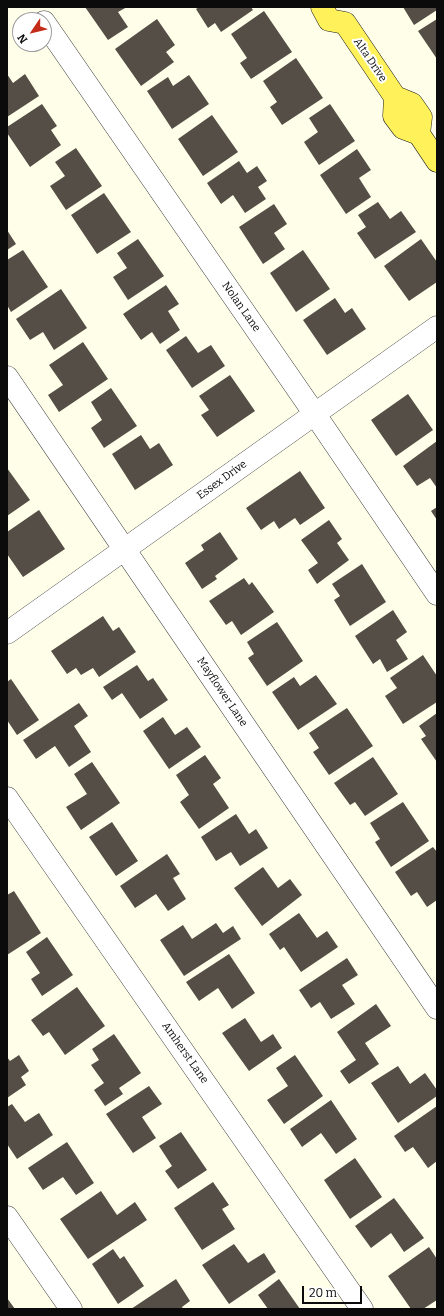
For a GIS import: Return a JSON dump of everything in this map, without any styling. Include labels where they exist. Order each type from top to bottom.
[{"type":"main road","name":"Alta Drive","points":[[322,7],[329,20],[346,15],[395,97],[412,104],[421,117],[419,134],[437,160]]},
{"type":"street","name":"Nolan Lane","points":[[52,34],[437,594]]},
{"type":"street","name":"Essex Drive","points":[[7,634],[314,413],[437,327]]},
{"type":"street","name":"Mayflower Lane","points":[[7,377],[437,1008]]},
{"type":"street","name":"Amherst Lane","points":[[7,798],[362,1309]]},
{"type":"street","points":[[7,1218],[71,1309]]},
{"type":"building","points":[[85,7],[127,7],[118,12],[128,27],[108,40]]},
{"type":"building","points":[[199,7],[251,7],[253,10],[221,32],[215,23],[208,28],[196,9]]},
{"type":"building","points":[[403,7],[437,7],[437,10],[414,25]]},
{"type":"building","points":[[264,11],[292,52],[251,79],[240,63],[247,58],[231,34]]},
{"type":"building","points":[[157,19],[175,45],[166,52],[174,62],[141,86],[115,49]]},
{"type":"building","points":[[437,19],[437,59],[418,31]]},
{"type":"building","points":[[296,58],[323,98],[282,125],[270,107],[277,102],[263,81]]},
{"type":"building","points":[[7,74],[13,83],[25,74],[39,96],[7,117]]},
{"type":"building","points":[[189,75],[209,104],[172,129],[147,91],[168,77],[173,86]]},
{"type":"building","points":[[42,104],[57,126],[51,130],[61,145],[30,167],[7,133],[7,127]]},
{"type":"building","points":[[330,104],[355,141],[319,165],[304,142],[318,132],[309,118]]},
{"type":"building","points":[[212,115],[238,152],[203,176],[178,139]]},
{"type":"building","points":[[76,148],[102,186],[66,210],[50,186],[65,176],[55,162]]},
{"type":"building","points":[[357,149],[371,170],[359,178],[371,197],[346,214],[320,175]]},
{"type":"building","points":[[239,161],[247,173],[257,166],[267,181],[258,187],[266,199],[245,213],[233,195],[221,204],[207,183]]},
{"type":"building","points":[[104,193],[131,232],[97,254],[71,215]]},
{"type":"building","points":[[378,202],[390,219],[401,211],[416,232],[375,259],[357,233],[366,227],[358,215]]},
{"type":"building","points":[[274,204],[287,224],[274,233],[285,249],[263,264],[239,227]]},
{"type":"building","points":[[7,230],[16,244],[7,250]]},
{"type":"building","points":[[138,239],[164,276],[128,300],[113,277],[127,268],[117,253]]},
{"type":"building","points":[[421,239],[437,262],[437,282],[409,301],[384,266]]},
{"type":"building","points":[[23,250],[48,287],[11,312],[7,305],[7,260]]},
{"type":"building","points":[[303,250],[330,289],[296,312],[270,273]]},
{"type":"building","points":[[166,285],[179,304],[168,311],[180,330],[160,344],[152,332],[141,340],[123,314]]},
{"type":"building","points":[[61,289],[87,328],[54,350],[43,332],[30,340],[16,319]]},
{"type":"building","points":[[335,298],[345,313],[352,308],[366,329],[327,355],[303,320]]},
{"type":"building","points":[[186,336],[198,353],[211,345],[225,366],[192,388],[166,350]]},
{"type":"building","points":[[83,342],[108,379],[59,412],[48,395],[63,385],[49,365]]},
{"type":"building","points":[[230,375],[255,411],[217,437],[201,415],[209,410],[199,396]]},
{"type":"building","points":[[111,388],[137,426],[104,448],[91,428],[102,420],[91,402]]},
{"type":"building","points":[[408,394],[433,430],[396,456],[371,420]]},
{"type":"building","points":[[141,435],[150,449],[159,443],[173,465],[135,490],[112,454]]},
{"type":"building","points":[[437,441],[437,488],[430,478],[417,486],[403,466]]},
{"type":"building","points":[[7,468],[30,500],[7,516]]},
{"type":"building","points":[[300,471],[325,508],[300,525],[295,518],[279,529],[274,521],[261,530],[246,508]]},
{"type":"building","points":[[437,507],[437,520],[431,511]]},
{"type":"building","points":[[39,510],[65,549],[23,577],[7,554],[7,532]]},
{"type":"building","points":[[329,520],[342,539],[337,543],[349,560],[317,584],[308,570],[318,563],[301,540]]},
{"type":"building","points":[[220,532],[238,559],[215,576],[217,579],[202,589],[185,563],[204,550],[201,545]]},
{"type":"building","points":[[362,564],[386,602],[350,626],[334,600],[340,596],[332,584]]},
{"type":"building","points":[[244,578],[249,585],[252,582],[274,612],[241,635],[232,621],[226,625],[209,601]]},
{"type":"building","points":[[393,610],[407,632],[396,640],[408,659],[387,672],[380,659],[373,664],[355,636]]},
{"type":"building","points":[[103,616],[113,631],[119,627],[136,652],[99,677],[93,668],[81,675],[76,668],[67,674],[51,651]]},
{"type":"building","points":[[277,622],[303,661],[267,686],[248,658],[254,654],[247,642]]},
{"type":"building","points":[[423,655],[437,676],[437,702],[403,724],[385,696],[397,688],[390,678]]},
{"type":"building","points":[[137,665],[148,681],[153,678],[168,700],[140,719],[122,693],[112,700],[103,687]]},
{"type":"building","points":[[316,675],[337,704],[298,730],[272,692],[294,677],[300,686]]},
{"type":"building","points":[[11,679],[39,720],[17,735],[7,720],[7,682]]},
{"type":"building","points":[[79,703],[88,716],[74,726],[91,752],[69,767],[55,746],[36,759],[23,740]]},
{"type":"building","points":[[347,708],[373,746],[329,775],[313,752],[319,748],[309,733]]},
{"type":"building","points":[[437,713],[437,762],[421,739],[426,736],[419,726]]},
{"type":"building","points":[[163,717],[175,735],[187,727],[201,747],[169,769],[143,731]]},
{"type":"building","points":[[205,755],[221,778],[213,784],[229,808],[199,829],[180,802],[189,795],[176,775]]},
{"type":"building","points":[[373,757],[398,794],[365,816],[355,802],[350,805],[334,783]]},
{"type":"building","points":[[92,762],[120,803],[81,830],[66,807],[87,794],[74,774]]},
{"type":"building","points":[[403,802],[429,841],[391,867],[375,842],[380,839],[370,823]]},
{"type":"building","points":[[236,814],[249,834],[256,829],[268,848],[240,866],[231,852],[216,861],[201,837]]},
{"type":"building","points":[[112,822],[138,861],[116,876],[89,837]]},
{"type":"building","points":[[433,847],[437,852],[437,900],[427,907],[417,892],[411,896],[395,872]]},
{"type":"building","points":[[167,854],[180,874],[173,878],[186,899],[168,911],[156,894],[135,908],[120,886]]},
{"type":"building","points":[[263,867],[278,888],[290,879],[302,895],[262,926],[234,888]]},
{"type":"building","points":[[14,891],[41,933],[7,955],[7,895]]},
{"type":"building","points":[[299,913],[317,938],[327,931],[338,947],[301,972],[284,947],[280,950],[269,934]]},
{"type":"building","points":[[216,923],[223,933],[233,926],[241,939],[184,976],[160,940],[183,925],[192,939]]},
{"type":"building","points":[[47,937],[73,975],[42,996],[31,979],[40,973],[26,952]]},
{"type":"building","points":[[229,954],[255,993],[232,1009],[218,988],[199,1001],[186,982]]},
{"type":"building","points":[[347,958],[358,975],[342,985],[355,1004],[331,1019],[320,1002],[311,1008],[299,990]]},
{"type":"building","points":[[77,987],[105,1026],[65,1055],[49,1032],[43,1036],[31,1020]]},
{"type":"building","points":[[376,1004],[391,1026],[365,1043],[379,1064],[349,1084],[340,1071],[356,1060],[337,1032]]},
{"type":"building","points":[[245,1018],[261,1042],[273,1034],[282,1048],[249,1071],[222,1033]]},
{"type":"building","points":[[114,1034],[141,1073],[119,1088],[123,1094],[105,1106],[94,1090],[104,1083],[91,1065],[99,1060],[92,1049]]},
{"type":"building","points":[[19,1055],[29,1071],[21,1077],[26,1085],[7,1098],[7,1057],[10,1061]]},
{"type":"building","points":[[295,1055],[323,1096],[284,1124],[267,1100],[288,1086],[276,1068]]},
{"type":"building","points":[[398,1066],[410,1084],[425,1073],[437,1090],[437,1096],[398,1123],[371,1083]]},
{"type":"building","points":[[149,1086],[162,1104],[142,1117],[156,1138],[133,1153],[106,1114]]},
{"type":"building","points":[[331,1100],[357,1139],[336,1154],[321,1133],[302,1147],[290,1129]]},
{"type":"building","points":[[12,1104],[25,1122],[39,1113],[53,1135],[17,1159],[7,1144],[7,1107]]},
{"type":"building","points":[[437,1106],[437,1161],[428,1168],[413,1147],[405,1152],[394,1136]]},
{"type":"building","points":[[181,1132],[207,1170],[178,1189],[165,1171],[172,1166],[159,1146]]},
{"type":"building","points":[[67,1142],[94,1183],[76,1195],[63,1177],[43,1190],[28,1168]]},
{"type":"building","points":[[355,1158],[382,1197],[350,1219],[324,1180]]},
{"type":"building","points":[[213,1182],[229,1205],[222,1209],[235,1229],[202,1250],[174,1208]]},
{"type":"building","points":[[101,1191],[117,1215],[135,1202],[147,1220],[88,1259],[60,1219]]},
{"type":"building","points":[[394,1198],[424,1238],[404,1252],[391,1233],[371,1248],[355,1226]]},
{"type":"building","points":[[234,1244],[248,1263],[264,1253],[276,1272],[229,1304],[202,1265]]},
{"type":"building","points":[[429,1247],[437,1259],[437,1300],[423,1309],[411,1309],[388,1276]]},
{"type":"building","points":[[113,1249],[120,1259],[124,1256],[144,1286],[118,1304],[92,1264]]},
{"type":"building","points":[[176,1279],[190,1301],[182,1307],[183,1309],[131,1309]]},
{"type":"building","points":[[279,1279],[300,1309],[268,1309],[258,1295]]},
{"type":"building","points":[[7,1298],[15,1309],[7,1309]]}]
